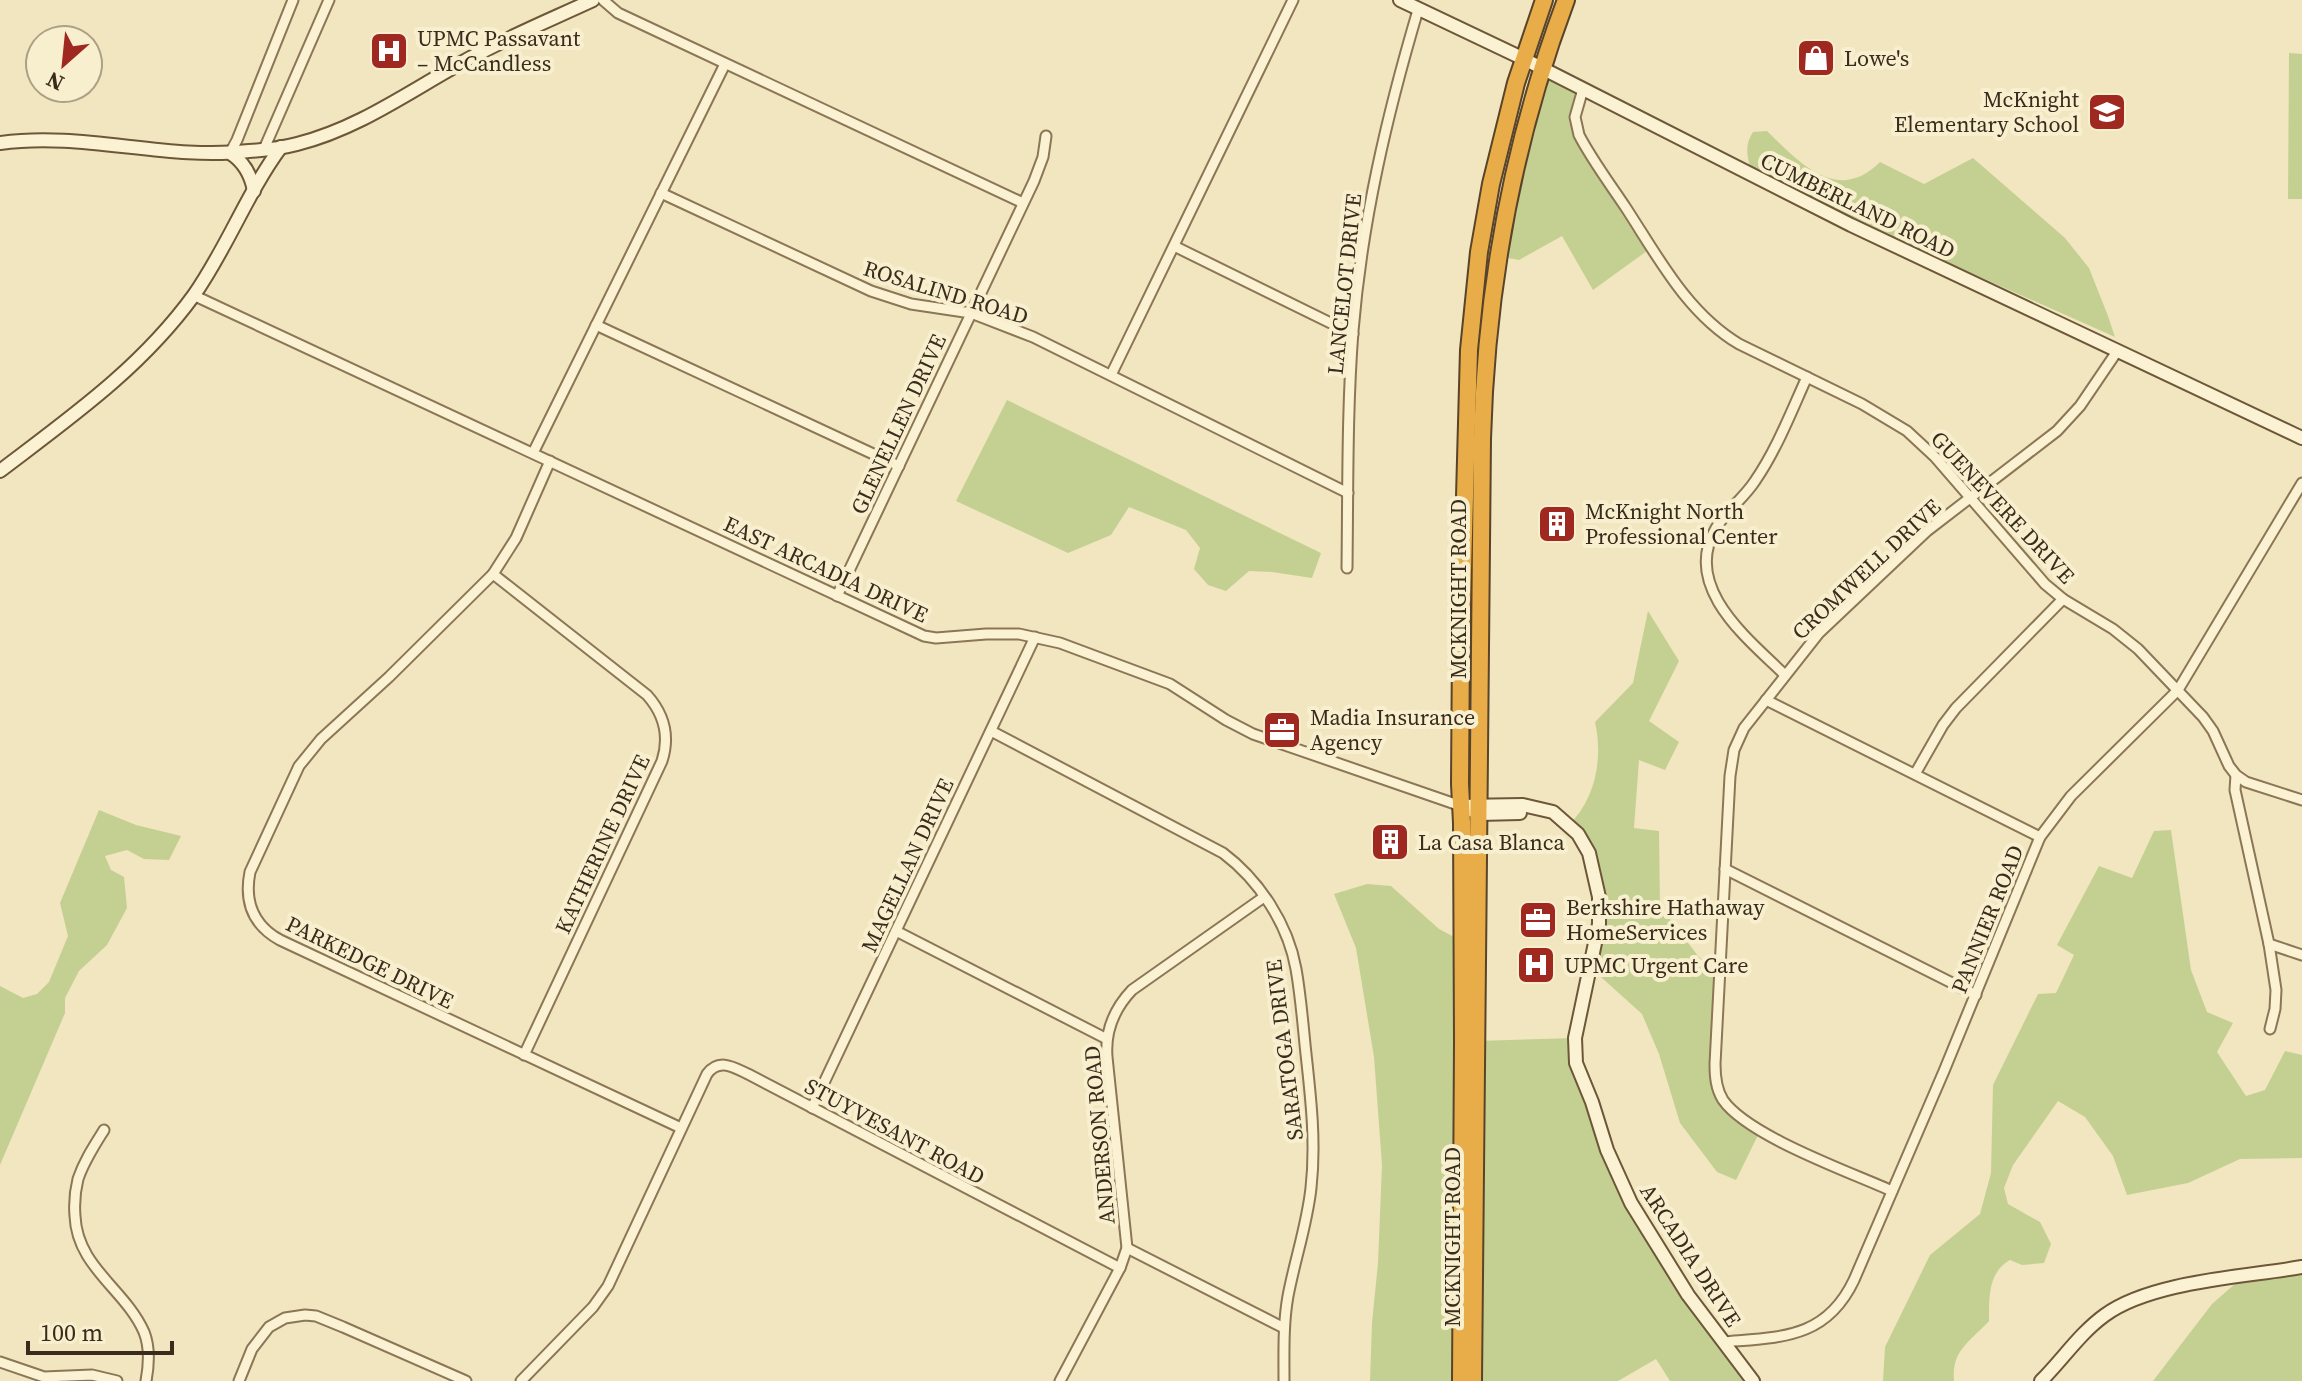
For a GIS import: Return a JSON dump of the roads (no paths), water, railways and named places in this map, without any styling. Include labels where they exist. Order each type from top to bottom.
[{"type":"highway","name":"MCKNIGHT ROAD","points":[[1461,1381],[1461,597],[1467,385],[1473,298],[1493,172],[1524,59],[1544,0]]},
{"type":"highway","name":"MCKNIGHT ROAD","points":[[1473,1381],[1485,360],[1506,211],[1524,132],[1566,0]]},
{"type":"main road","points":[[0,143],[54,139],[191,153],[230,153],[297,144],[357,122],[472,57],[593,0]]},
{"type":"main road","name":"CUMBERLAND ROAD","points":[[1400,0],[1524,59],[1886,242],[2302,438]]},
{"type":"main road","points":[[0,471],[131,368],[159,339],[226,245],[281,147]]},
{"type":"main road","points":[[230,153],[247,170],[254,191]]},
{"type":"main road","name":"ARCADIA DRIVE","points":[[1461,806],[1530,814],[1569,825],[1589,853],[1599,897],[1599,924],[1575,1038],[1576,1063],[1607,1150],[1631,1203],[1688,1295],[1753,1381]]},
{"type":"main road","points":[[2041,1381],[2087,1329],[2109,1312],[2143,1295],[2302,1267]]},
{"type":"street","points":[[230,153],[293,0]]},
{"type":"street","points":[[264,149],[329,0]]},
{"type":"street","points":[[603,0],[618,13],[1023,203]]},
{"type":"street","points":[[1111,375],[1293,0]]},
{"type":"street","name":"LANCELOT DRIVE","points":[[1347,568],[1353,334],[1367,217],[1394,91],[1418,10]]},
{"type":"street","points":[[533,453],[725,64]]},
{"type":"street","name":"GUENEVERE DRIVE","points":[[1583,89],[1575,117],[1579,135],[1689,302],[1724,335],[1862,404],[1907,431],[1935,457],[2035,573],[2063,599],[2127,639],[2178,690],[2213,731],[2236,775]]},
{"type":"street","name":"GLENELLEN DRIVE","points":[[837,596],[1023,203],[1043,157],[1046,136]]},
{"type":"street","name":"ROSALIND ROAD","points":[[661,193],[871,291],[911,304],[971,313],[1033,337],[1348,493]]},
{"type":"street","points":[[1174,246],[1353,334]]},
{"type":"street","name":"EAST ARCADIA DRIVE","points":[[193,295],[924,636],[950,638],[1019,634],[1060,643],[1170,684],[1226,720],[1267,739],[1461,806]]},
{"type":"street","points":[[596,325],[899,466]]},
{"type":"street","name":"CROMWELL DRIVE","points":[[1892,1191],[1760,1131],[1731,1110],[1718,1089],[1715,1064],[1730,776],[1734,750],[1744,728],[1805,649],[1836,616],[1910,546],[2057,431],[2080,406],[2118,350]]},
{"type":"street","points":[[1785,675],[1736,627],[1717,602],[1709,581],[1707,561],[1717,526],[1759,476],[1807,377]]},
{"type":"street","name":"PARKEDGE DRIVE","points":[[550,461],[516,538],[493,574],[310,751],[288,788],[254,862],[247,886],[249,905],[260,926],[272,936],[681,1128]]},
{"type":"street","name":"PANNIER ROAD","points":[[1724,1342],[1763,1339],[1802,1331],[1833,1313],[1848,1292],[1976,995],[2040,837],[2071,796],[2178,690],[2302,483]]},
{"type":"street","name":"KATHERINE DRIVE","points":[[493,574],[647,695],[659,711],[666,731],[662,761],[524,1055]]},
{"type":"street","points":[[1915,774],[1956,708],[2063,599]]},
{"type":"street","name":"MAGELLAN DRIVE","points":[[812,1108],[1035,637]]},
{"type":"street","points":[[1766,700],[2040,837]]},
{"type":"street","name":"SARATOGA DRIVE","points":[[991,731],[1217,849],[1240,867],[1264,897],[1282,927],[1296,970],[1314,1139],[1308,1210],[1284,1328],[1284,1381]]},
{"type":"street","points":[[2236,775],[2246,782],[2301,797]]},
{"type":"street","points":[[2236,775],[2235,790],[2276,990],[2270,1029]]},
{"type":"street","points":[[1725,869],[1976,995]]},
{"type":"street","name":"ANDERSON ROAD","points":[[1060,1381],[1120,1268],[1127,1248],[1107,1057],[1107,1039],[1114,1014],[1132,990],[1264,897]]},
{"type":"street","points":[[896,931],[1107,1039]]},
{"type":"street","points":[[2269,944],[2302,955]]},
{"type":"street","name":"STUYVESANT ROAD","points":[[681,1128],[711,1069],[722,1064],[735,1068],[1120,1268]]},
{"type":"street","points":[[521,1381],[593,1307],[608,1286],[681,1128]]},
{"type":"street","points":[[104,1130],[79,1176],[75,1227],[87,1257],[145,1335],[149,1355],[146,1381]]},
{"type":"street","points":[[1127,1248],[1284,1328]]},
{"type":"street","points":[[239,1381],[252,1349],[269,1327],[294,1315],[326,1320],[466,1381]]},
{"type":"street","points":[[0,1362],[44,1377],[92,1375],[117,1381]]},
{"type":"place","name":"UPMC Passavant – McCandless","points":[[389,51]]},
{"type":"place","name":"Lowe's","points":[[1816,58]]},
{"type":"place","name":"McKnight Elementary School","points":[[2107,112]]},
{"type":"place","name":"McKnight North Professional Center","points":[[1557,524]]},
{"type":"place","name":"Madia Insurance Agency","points":[[1282,730]]},
{"type":"place","name":"La Casa Blanca","points":[[1390,842]]},
{"type":"place","name":"Berkshire Hathaway HomeServices","points":[[1538,920]]},
{"type":"place","name":"UPMC Urgent Care","points":[[1536,965]]}]
